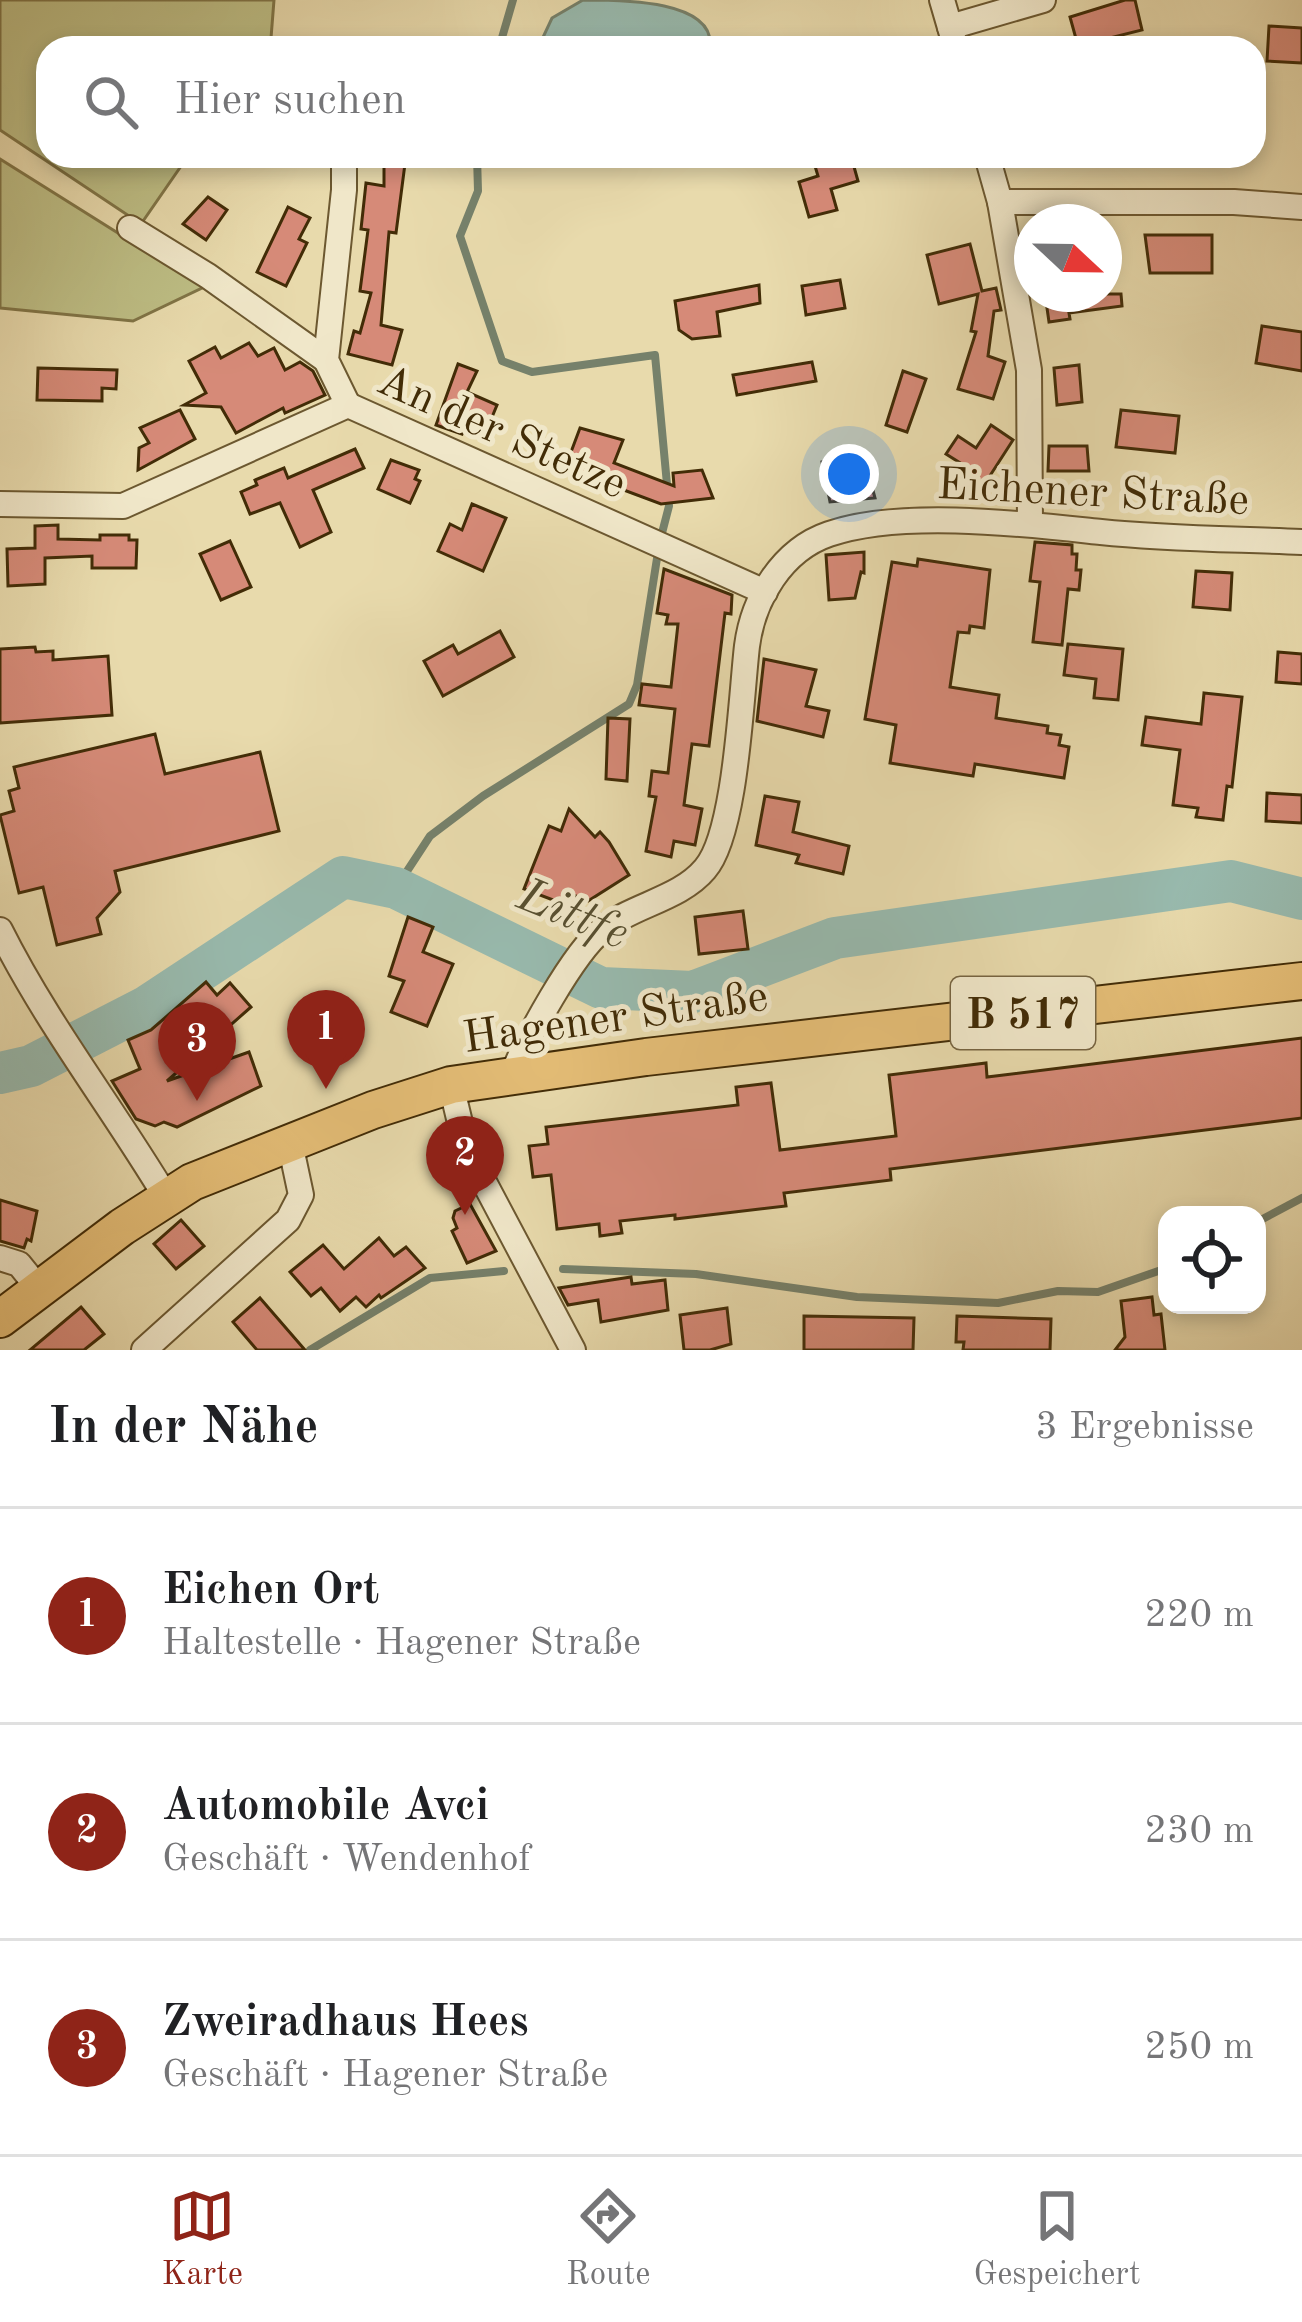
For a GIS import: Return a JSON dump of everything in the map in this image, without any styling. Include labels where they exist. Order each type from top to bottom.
[{"type":"main road","name":"Hagener Straße","points":[[0,1319],[166,1197],[232,1165],[451,1085],[1302,981]]},
{"type":"street","points":[[942,0],[951,36]]},
{"type":"street","points":[[957,36],[1043,0]]},
{"type":"street","points":[[326,360],[344,168]]},
{"type":"street","points":[[990,168],[1029,370],[1030,523]]},
{"type":"street","points":[[1000,202],[1234,202],[1302,207]]},
{"type":"street","points":[[130,228],[208,276],[326,360],[349,405]]},
{"type":"street","name":"An der Stetze","points":[[0,504],[123,506],[349,405],[765,592]]},
{"type":"street","name":"Eichener Straße","points":[[512,1076],[530,1030],[603,929],[706,869],[726,820],[748,635],[765,592],[785,560],[826,535],[880,523],[1030,523],[1103,533],[1302,542]]},
{"type":"street","points":[[0,931],[48,1018],[119,1119],[166,1197]]},
{"type":"street","points":[[451,1085],[466,1148],[573,1350]]},
{"type":"street","points":[[144,1350],[288,1220],[301,1195],[290,1143]]},
{"type":"street","points":[[0,1258],[19,1264],[40,1290]]},
{"type":"green space","points":[[0,0],[274,0],[271,36],[36,36],[36,154],[0,130]]},
{"type":"green space","points":[[0,159],[204,287],[133,321],[0,308]]},
{"type":"green space","points":[[57,168],[180,168],[141,224]]},
{"type":"water","points":[[583,0],[643,3],[683,12],[698,20],[708,36],[544,36],[552,18]]},
{"type":"building","points":[[1135,0],[1142,30],[1118,36],[1075,36],[1070,17]]},
{"type":"building","points":[[1269,26],[1302,28],[1302,63],[1267,61]]},
{"type":"building","points":[[384,168],[404,168],[396,233],[389,232],[381,325],[402,330],[392,365],[348,354],[354,331],[360,333],[371,293],[360,291],[368,230],[361,229],[366,183],[384,186]]},
{"type":"building","points":[[816,168],[854,168],[858,181],[831,189],[837,210],[809,217],[799,182],[818,176]]},
{"type":"building","points":[[208,197],[227,210],[206,240],[183,224]]},
{"type":"building","points":[[288,207],[310,218],[299,239],[307,243],[286,286],[257,272]]},
{"type":"building","points":[[1145,235],[1212,235],[1212,273],[1150,273]]},
{"type":"building","points":[[970,244],[982,291],[996,288],[1001,310],[994,311],[988,356],[1005,362],[993,399],[958,389],[976,332],[971,331],[978,294],[939,304],[927,255]]},
{"type":"building","points":[[840,280],[845,308],[806,315],[802,286]]},
{"type":"building","points":[[759,285],[760,303],[717,312],[720,336],[692,339],[679,330],[675,301]]},
{"type":"building","points":[[1048,312],[1077,312],[1069,313],[1070,319],[1049,322]]},
{"type":"building","points":[[1262,326],[1302,332],[1302,371],[1256,363]]},
{"type":"building","points":[[249,343],[258,356],[274,348],[285,370],[300,362],[313,371],[325,395],[285,413],[283,408],[236,433],[221,407],[184,405],[206,393],[189,361],[215,347],[221,358]]},
{"type":"building","points":[[812,362],[816,381],[737,395],[733,375]]},
{"type":"building","points":[[458,364],[477,371],[467,392],[497,405],[490,422],[469,415],[462,434],[436,425]]},
{"type":"building","points":[[1079,365],[1082,402],[1057,405],[1054,368]]},
{"type":"building","points":[[38,368],[117,370],[116,389],[102,388],[102,401],[37,400]]},
{"type":"building","points":[[903,371],[926,379],[907,432],[886,425]]},
{"type":"building","points":[[180,410],[195,439],[138,470],[139,448],[149,443],[140,428]]},
{"type":"building","points":[[1121,410],[1179,416],[1175,453],[1116,447]]},
{"type":"building","points":[[991,425],[1013,440],[973,502],[950,488],[965,466],[946,454],[958,436],[976,448]]},
{"type":"building","points":[[580,428],[623,440],[614,463],[674,486],[673,473],[702,470],[713,498],[661,504],[565,468]]},
{"type":"building","points":[[1049,446],[1087,446],[1089,471],[1048,471]]},
{"type":"building","points":[[355,449],[364,468],[313,490],[331,532],[300,547],[280,503],[250,514],[241,492],[257,485],[255,480],[284,468],[288,478]]},
{"type":"building","points":[[863,453],[875,498],[830,502],[822,462]]},
{"type":"building","points":[[391,460],[419,470],[415,479],[420,481],[410,503],[378,489]]},
{"type":"building","points":[[472,504],[506,518],[483,571],[438,551],[450,524],[462,530]]},
{"type":"building","points":[[58,525],[58,539],[129,535],[129,540],[137,540],[136,568],[92,568],[92,556],[45,558],[45,584],[8,586],[7,549],[35,548],[35,526]]},
{"type":"building","points":[[230,541],[251,587],[221,600],[200,554]]},
{"type":"building","points":[[1035,542],[1072,545],[1072,554],[1077,554],[1079,590],[1068,589],[1062,645],[1033,642],[1040,582],[1030,581]]},
{"type":"building","points":[[864,552],[864,573],[855,598],[829,600],[826,555]]},
{"type":"building","points":[[918,559],[990,570],[984,628],[970,626],[969,633],[958,632],[950,687],[999,695],[996,718],[1048,726],[1047,733],[1061,735],[1059,745],[1069,747],[1064,778],[975,764],[973,776],[890,763],[896,725],[865,719],[892,562],[917,566]]},
{"type":"building","points":[[664,569],[732,595],[731,614],[725,613],[709,746],[692,744],[684,805],[702,809],[695,845],[674,841],[671,857],[646,851],[656,797],[649,796],[652,771],[668,773],[675,709],[639,705],[642,684],[671,687],[678,624],[666,624],[668,615],[657,613]]},
{"type":"building","points":[[1196,571],[1232,573],[1230,610],[1193,607]]},
{"type":"building","points":[[500,631],[514,657],[443,696],[424,661],[453,645],[458,654]]},
{"type":"building","points":[[1068,644],[1123,649],[1118,700],[1094,698],[1096,679],[1064,675]]},
{"type":"building","points":[[35,647],[36,652],[53,651],[53,660],[108,656],[112,715],[0,723],[0,649]]},
{"type":"building","points":[[1278,652],[1302,654],[1302,684],[1276,682]]},
{"type":"building","points":[[764,659],[816,670],[806,706],[829,711],[823,737],[757,721]]},
{"type":"building","points":[[1204,693],[1242,697],[1232,787],[1227,786],[1223,820],[1196,817],[1198,808],[1173,805],[1180,750],[1142,745],[1146,717],[1201,724]]},
{"type":"building","points":[[608,718],[630,719],[627,781],[606,779]]},
{"type":"building","points":[[155,734],[165,774],[260,752],[279,831],[115,871],[120,892],[97,918],[101,934],[57,945],[43,887],[19,893],[0,815],[14,811],[9,791],[19,788],[14,767]]},
{"type":"building","points":[[1267,793],[1302,795],[1302,823],[1266,821]]},
{"type":"building","points":[[765,796],[799,802],[793,832],[849,846],[843,874],[796,863],[799,855],[756,845]]},
{"type":"building","points":[[569,809],[595,837],[600,832],[629,875],[588,901],[566,892],[561,903],[524,889],[549,826],[561,831]]},
{"type":"building","points":[[743,911],[748,949],[699,954],[695,917]]},
{"type":"building","points":[[408,917],[433,927],[423,952],[453,964],[427,1026],[391,1012],[404,981],[389,976]]},
{"type":"building","points":[[206,982],[217,995],[230,983],[251,1007],[167,1081],[249,1052],[261,1086],[177,1127],[136,1119],[112,1081],[140,1069],[128,1040],[151,1030]]},
{"type":"building","points":[[1302,1038],[1302,1118],[890,1169],[891,1180],[784,1193],[786,1206],[620,1221],[622,1233],[600,1236],[599,1224],[557,1229],[551,1175],[533,1177],[529,1146],[548,1144],[546,1127],[738,1105],[736,1087],[771,1083],[780,1150],[896,1136],[889,1075],[986,1063],[987,1077]]},
{"type":"building","points":[[0,1200],[37,1211],[31,1241],[27,1239],[24,1248],[0,1241]]},
{"type":"building","points":[[470,1204],[496,1251],[467,1263],[452,1231],[457,1228],[455,1211]]},
{"type":"building","points":[[181,1220],[204,1246],[176,1269],[154,1244]]},
{"type":"building","points":[[379,1238],[394,1256],[406,1247],[425,1268],[366,1307],[356,1297],[340,1311],[321,1288],[311,1296],[290,1272],[323,1245],[344,1269]]},
{"type":"building","points":[[631,1277],[632,1284],[665,1280],[668,1310],[601,1322],[598,1300],[568,1305],[559,1288]]},
{"type":"building","points":[[1152,1297],[1154,1315],[1161,1314],[1165,1350],[1115,1350],[1125,1337],[1121,1301]]},
{"type":"building","points":[[260,1298],[305,1350],[257,1350],[233,1322]]},
{"type":"building","points":[[81,1307],[104,1334],[84,1350],[30,1350]]},
{"type":"building","points":[[727,1308],[731,1344],[684,1350],[680,1315]]},
{"type":"building","points":[[804,1316],[914,1318],[913,1350],[804,1350]]},
{"type":"building","points":[[957,1316],[1051,1319],[1050,1350],[963,1350],[964,1342],[956,1342]]},
{"type":"waterway","points":[[502,36],[513,0]]},
{"type":"waterway","points":[[477,168],[478,191],[460,236],[502,361],[532,372],[655,355],[669,506],[661,537]]},
{"type":"waterway","points":[[396,888],[430,836],[483,796],[629,704],[637,685],[658,552]]},
{"type":"waterway","name":"Littfe","points":[[0,1073],[31,1066],[146,1007],[343,877],[396,888],[601,988],[693,992],[835,938],[1231,881],[1302,899]]},
{"type":"waterway","points":[[1266,1217],[1302,1198]]},
{"type":"waterway","points":[[563,1269],[696,1274],[857,1297],[998,1303],[1058,1291],[1098,1292],[1158,1271]]},
{"type":"waterway","points":[[310,1350],[430,1278],[504,1271]]},
{"type":"place","name":"Eichen Ort","points":[[326,1089]]},
{"type":"place","name":"Zweiradhaus Hees","points":[[197,1101]]},
{"type":"place","name":"Automobile Avci","points":[[465,1215]]}]
